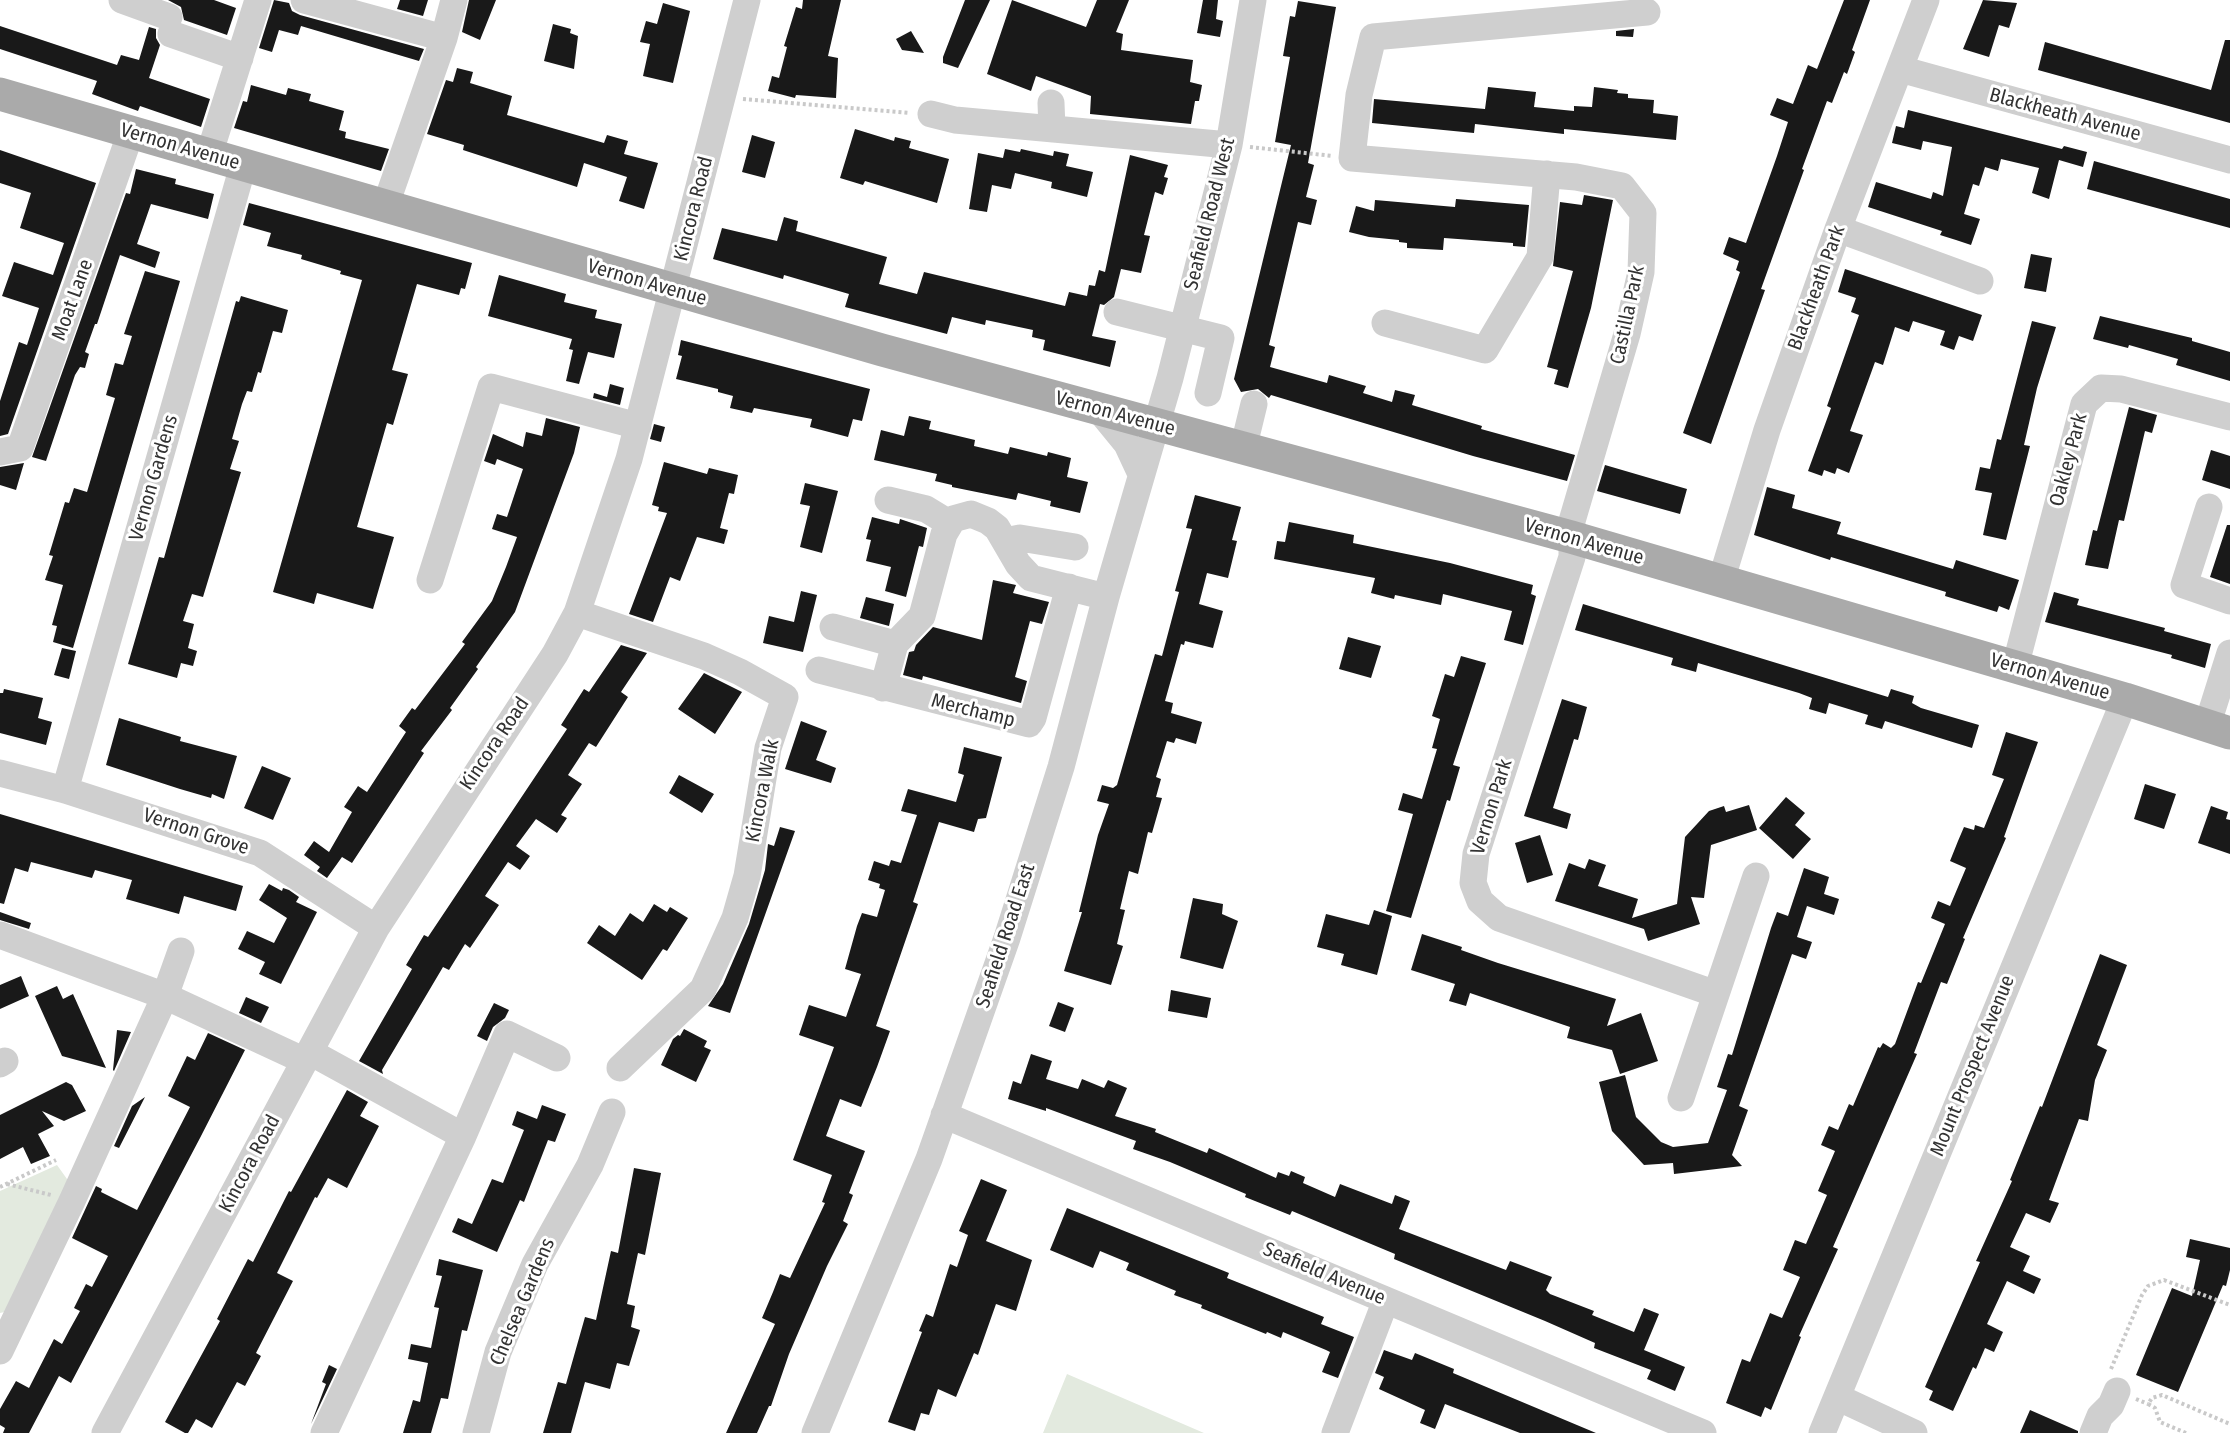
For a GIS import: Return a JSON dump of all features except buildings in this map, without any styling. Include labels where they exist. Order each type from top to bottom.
[{"type":"main road","name":"Vernon Avenue","points":[[0,94],[674,291],[1100,411],[1571,537],[2125,699],[2219,729]]},
{"type":"street","points":[[122,0],[240,58]]},
{"type":"street","points":[[209,155],[258,0]]},
{"type":"street","points":[[304,0],[444,38]]},
{"type":"street","points":[[385,207],[444,38],[454,0]]},
{"type":"street","name":"Kincora Road","points":[[105,1433],[376,928],[555,654],[577,614],[608,525],[638,426],[747,0]]},
{"type":"street","name":"Seafield Road West","points":[[1156,425],[1229,145],[1253,0]]},
{"type":"street","name":"Blackheath Park","points":[[1721,581],[1767,430],[1838,229],[1926,0]]},
{"type":"street","points":[[1352,158],[1359,95],[1373,37],[1647,12]]},
{"type":"street","name":"Blackheath Avenue","points":[[1900,69],[2230,160]]},
{"type":"street","points":[[931,114],[956,120],[1051,116],[1229,145]]},
{"type":"street","name":"Moat Lane","points":[[0,452],[20,448],[131,132]]},
{"type":"street","name":"Castilla Park","points":[[1352,158],[1547,174],[1622,186],[1643,213],[1641,272],[1628,334],[1572,522],[1571,537]]},
{"type":"street","name":"Vernon Gardens","points":[[65,790],[243,165]]},
{"type":"street","points":[[1385,323],[1485,350],[1540,257],[1547,174]]},
{"type":"street","points":[[1838,229],[1980,281]]},
{"type":"street","points":[[1118,312],[1221,338],[1209,393]]},
{"type":"street","points":[[430,580],[491,387],[638,426]]},
{"type":"street","name":"Oakley Park","points":[[2015,667],[2084,404],[2101,388],[2121,389],[2230,417]]},
{"type":"street","points":[[1243,448],[1254,404]]},
{"type":"street","points":[[1100,411],[1127,444],[1141,474]]},
{"type":"street","name":"Seafield Road East","points":[[815,1433],[929,1159],[1003,949],[1061,767],[1106,597],[1156,425]]},
{"type":"street","points":[[888,500],[926,509],[949,523]]},
{"type":"street","points":[[2209,507],[2184,585],[2230,602]]},
{"type":"street","points":[[883,688],[895,644],[922,616],[949,523],[953,519],[971,514],[997,528],[1018,564],[1031,578],[1106,597]]},
{"type":"street","name":"Vernon Park","points":[[1571,537],[1572,557],[1476,854],[1473,883],[1480,902],[1499,918],[1716,994]]},
{"type":"street","points":[[1005,541],[1020,538],[1075,547]]},
{"type":"street","name":"Merchamp","points":[[819,670],[1029,724],[1033,718],[1069,587]]},
{"type":"street","name":"Kincora Walk","points":[[577,614],[704,656],[740,672],[785,698],[768,748],[747,876],[735,918],[703,989],[620,1068]]},
{"type":"street","points":[[832,627],[895,644]]},
{"type":"street","points":[[2219,729],[2230,653]]},
{"type":"street","name":"Mount Prospect Avenue","points":[[1822,1433],[2125,699]]},
{"type":"street","name":"Vernon Grove","points":[[0,773],[65,790],[260,853],[376,928]]},
{"type":"street","points":[[1681,1098],[1756,876]]},
{"type":"street","points":[[0,935],[165,996],[307,1056],[463,1136]]},
{"type":"street","points":[[0,1351],[72,1201],[165,996],[182,951]]},
{"type":"street","points":[[324,1433],[463,1136],[507,1034],[557,1058]]},
{"type":"street","name":"Chelsea Gardens","points":[[476,1433],[498,1352],[535,1264],[590,1166],[612,1112]]},
{"type":"street","name":"Seafield Avenue","points":[[945,1114],[1703,1433]]},
{"type":"street","points":[[1335,1433],[1386,1300]]},
{"type":"street","points":[[2093,1433],[2100,1416],[2111,1405],[2117,1391]]},
{"type":"street","points":[[1837,1397],[1914,1433]]},
{"type":"path","points":[[721,98],[931,114]]},
{"type":"path","points":[[1229,145],[1352,158]]},
{"type":"path","points":[[0,1188],[56,1160]]},
{"type":"path","points":[[7,1184],[72,1201]]},
{"type":"path","points":[[2117,1391],[2104,1386],[2142,1295],[2148,1286],[2164,1280],[2230,1305]]},
{"type":"path","points":[[2186,1433],[2160,1422],[2155,1408],[2148,1404],[2152,1398],[2162,1395],[2230,1424]]},
{"type":"shaded area","points":[[57,1165],[72,1186],[13,1310],[0,1313],[0,1191]]},
{"type":"shaded area","points":[[1067,1374],[1204,1433],[1043,1433]]}]
